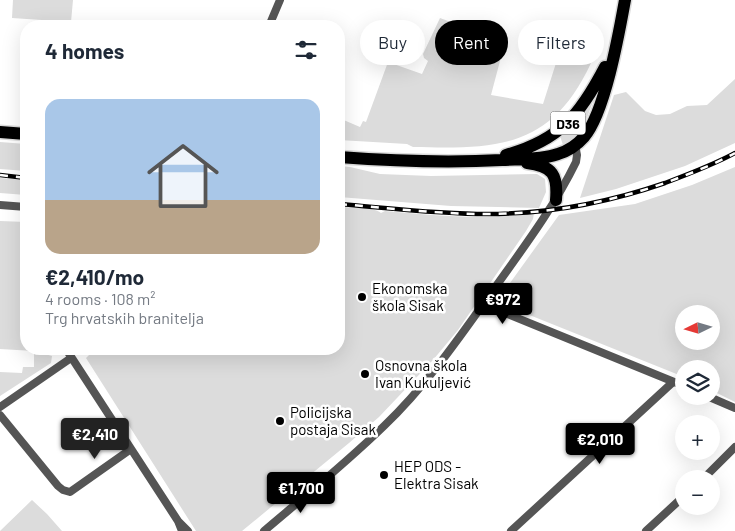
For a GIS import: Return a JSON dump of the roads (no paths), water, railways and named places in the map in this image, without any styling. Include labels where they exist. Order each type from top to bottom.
[{"type":"main road","name":"D36","points":[[345,157],[399,161],[480,161],[557,154],[575,145],[586,134],[594,120],[617,40],[625,0]]},
{"type":"main road","name":"D36","points":[[480,161],[531,146],[554,134],[568,122],[588,98],[617,40]]},
{"type":"main road","points":[[0,132],[20,134]]},
{"type":"main road","points":[[512,159],[547,168],[553,174],[556,182],[556,200]]},
{"type":"street","points":[[272,20],[280,0]]},
{"type":"street","points":[[264,531],[355,454],[385,426],[418,389],[484,304],[541,225],[576,162],[575,145]]},
{"type":"street","points":[[0,205],[20,207]]},
{"type":"street","points":[[484,304],[673,382],[511,531]]},
{"type":"street","points":[[70,355],[178,521],[182,531]]},
{"type":"street","points":[[0,407],[72,358]]},
{"type":"street","points":[[720,402],[735,408]]},
{"type":"street","points":[[0,415],[58,486],[67,492],[70,492],[131,449]]},
{"type":"street","points":[[712,470],[735,447]]},
{"type":"street","points":[[646,531],[675,504]]},
{"type":"street","points":[[178,521],[188,531]]},
{"type":"railway","points":[[345,204],[468,214],[532,212],[555,209],[599,202],[643,190],[692,173],[735,153]]},
{"type":"railway","points":[[0,175],[20,177]]},
{"type":"place","name":"Ekonomska škola Sisak","points":[[362,297]]},
{"type":"place","name":"Osnovna škola Ivan Kukuljević","points":[[365,374]]},
{"type":"place","name":"Policijska postaja Sisak","points":[[280,421]]},
{"type":"place","name":"HEP ODS - Elektra Sisak","points":[[384,475]]}]
